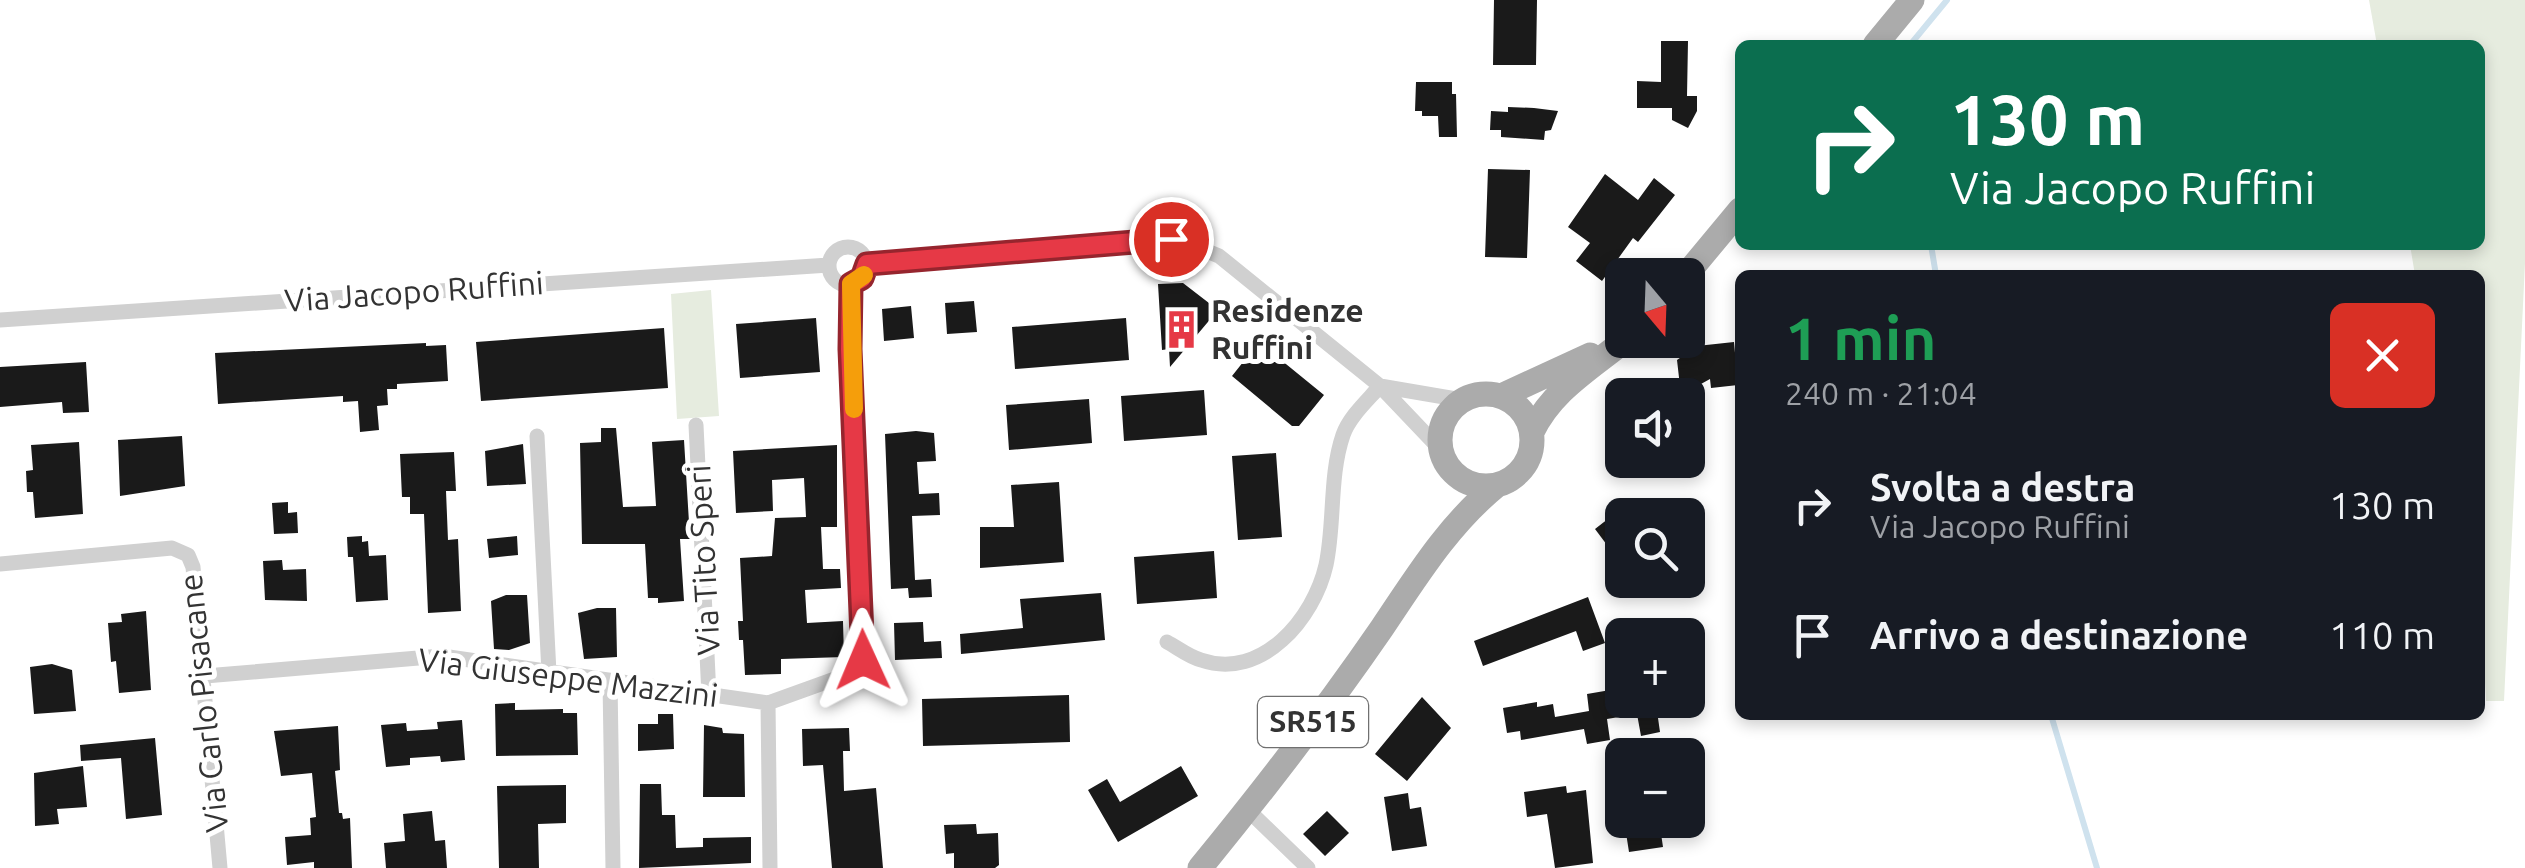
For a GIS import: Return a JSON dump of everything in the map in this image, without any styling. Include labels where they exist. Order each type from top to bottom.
[{"type":"main road","points":[[1880,40],[1912,0]]},
{"type":"main road","points":[[1700,258],[1735,216]]},
{"type":"main road","points":[[1501,396],[1605,349]]},
{"type":"main road","points":[[1532,432],[1543,409],[1578,374],[1605,355]]},
{"type":"main road","points":[[1488,394],[1501,396],[1522,410],[1532,432],[1532,446],[1521,471],[1498,485],[1471,484],[1445,459],[1443,421],[1462,400],[1488,394]]},
{"type":"main road","name":"SR515","points":[[1200,868],[1248,810],[1382,628],[1418,570],[1449,506],[1445,459]]},
{"type":"main road","name":"SR515","points":[[1418,570],[1470,507],[1498,485]]},
{"type":"street","name":"Via Jacopo Ruffini","points":[[0,320],[828,265],[834,252],[846,246],[861,251],[867,264],[1161,239],[1182,241],[1219,256],[1380,386],[1445,459]]},
{"type":"street","points":[[828,265],[834,279],[851,284],[862,278],[867,264]]},
{"type":"street","points":[[770,868],[768,703],[854,672],[864,654],[850,349],[851,284]]},
{"type":"street","name":"Via Jacopo Ruffini","points":[[1380,386],[1462,400]]},
{"type":"street","points":[[1167,642],[1202,661],[1228,663],[1266,653],[1287,636],[1318,592],[1326,562],[1342,436],[1380,386]]},
{"type":"street","name":"Via Tito Speri","points":[[696,424],[709,696]]},
{"type":"street","points":[[538,436],[549,673]]},
{"type":"street","name":"Via Carlo Pisacane","points":[[0,564],[172,548],[188,554],[193,567],[220,867]]},
{"type":"street","name":"Via Giuseppe Mazzini","points":[[204,676],[418,655],[768,703]]},
{"type":"street","points":[[610,682],[613,868]]},
{"type":"street","points":[[1248,810],[1308,868]]},
{"type":"street","points":[[202,868],[220,867]]},
{"type":"shaded area","points":[[2369,0],[2525,0],[2525,263],[2504,701],[2486,701],[2485,682],[2485,270],[2414,270],[2411,250],[2485,250],[2485,40],[2376,40]]},
{"type":"shaded area","points":[[711,290],[719,416],[677,419],[671,294]]},
{"type":"building","points":[[1494,0],[1537,0],[1536,65],[1493,65]]},
{"type":"building","points":[[1661,41],[1688,41],[1687,96],[1697,96],[1697,111],[1688,128],[1672,120],[1672,108],[1637,108],[1637,81],[1661,82]]},
{"type":"building","points":[[1416,82],[1452,82],[1457,137],[1439,137],[1438,116],[1422,116],[1422,111],[1415,111]]},
{"type":"building","points":[[1508,107],[1558,111],[1551,130],[1545,131],[1544,140],[1501,137],[1501,130],[1490,130],[1491,111],[1508,112]]},
{"type":"building","points":[[1488,169],[1530,170],[1527,258],[1485,257]]},
{"type":"building","points":[[1605,174],[1638,200],[1654,178],[1675,195],[1638,242],[1633,238],[1619,258],[1605,258],[1602,281],[1576,261],[1590,243],[1568,227]]},
{"type":"building","name":"Residenze Ruffini","points":[[1183,283],[1218,310],[1170,367],[1169,349],[1162,350],[1158,284]]},
{"type":"building","points":[[974,301],[977,332],[947,334],[945,303]]},
{"type":"building","points":[[911,306],[914,338],[884,341],[882,309]]},
{"type":"building","points":[[816,318],[820,372],[740,378],[736,324]]},
{"type":"building","points":[[1126,318],[1129,360],[1015,369],[1012,327]]},
{"type":"building","points":[[664,328],[668,388],[481,401],[476,342]]},
{"type":"building","points":[[1259,342],[1324,395],[1299,426],[1292,426],[1232,376]]},
{"type":"building","points":[[1734,342],[1735,385],[1711,388],[1710,379],[1679,378],[1677,360],[1705,358],[1705,345]]},
{"type":"building","points":[[446,345],[448,381],[397,384],[397,389],[387,389],[388,405],[377,406],[379,430],[360,432],[358,401],[343,402],[343,396],[218,404],[215,353]]},
{"type":"building","points":[[86,362],[89,412],[63,413],[62,402],[0,407],[0,367]]},
{"type":"building","points":[[1204,390],[1207,435],[1124,441],[1121,396]]},
{"type":"building","points":[[1089,399],[1092,443],[1009,450],[1006,405]]},
{"type":"building","points":[[601,428],[616,428],[623,507],[656,506],[652,442],[684,440],[690,539],[680,539],[684,601],[658,603],[658,598],[648,598],[645,544],[582,544],[580,443],[601,442]]},
{"type":"building","points":[[934,433],[936,461],[917,462],[919,494],[939,493],[940,515],[912,516],[915,580],[931,579],[932,597],[909,598],[908,588],[891,589],[885,434]]},
{"type":"building","points":[[182,436],[185,486],[120,496],[118,440]]},
{"type":"building","points":[[79,442],[83,514],[35,518],[33,492],[27,492],[26,471],[33,470],[31,445]]},
{"type":"building","points":[[523,444],[526,484],[487,486],[485,451]]},
{"type":"building","points":[[837,445],[837,527],[821,527],[823,569],[840,569],[841,588],[805,590],[807,623],[843,621],[844,657],[781,659],[781,674],[745,675],[738,621],[743,621],[740,558],[772,556],[775,518],[806,517],[804,478],[772,480],[773,511],[736,513],[733,451]]},
{"type":"building","points":[[454,452],[456,491],[446,491],[448,540],[458,539],[461,611],[428,613],[424,514],[410,514],[410,497],[402,497],[400,454]]},
{"type":"building","points":[[1276,453],[1282,537],[1238,540],[1232,456]]},
{"type":"building","points":[[1059,482],[1064,562],[980,568],[980,527],[1014,527],[1011,485]]},
{"type":"building","points":[[288,502],[288,513],[297,512],[298,533],[274,534],[272,503]]},
{"type":"building","points":[[1605,521],[1605,542],[1595,529]]},
{"type":"building","points":[[362,536],[362,542],[368,541],[369,556],[386,555],[388,600],[356,602],[353,557],[348,557],[347,537]]},
{"type":"building","points":[[517,536],[518,555],[489,558],[487,539]]},
{"type":"building","points":[[1214,551],[1217,598],[1137,604],[1134,557]]},
{"type":"building","points":[[282,560],[283,570],[306,569],[307,601],[265,600],[263,561]]},
{"type":"building","points":[[1101,593],[1105,640],[961,654],[960,634],[1023,628],[1020,599]]},
{"type":"building","points":[[506,595],[527,595],[530,643],[509,650],[494,649],[491,601]]},
{"type":"building","points":[[1588,597],[1605,643],[1583,651],[1576,631],[1483,666],[1474,641]]},
{"type":"building","points":[[616,608],[617,657],[584,659],[578,613]]},
{"type":"building","points":[[146,611],[151,690],[119,693],[116,661],[111,662],[108,623],[122,622],[121,614]]},
{"type":"building","points":[[923,622],[924,642],[941,641],[942,658],[895,660],[894,623]]},
{"type":"building","points":[[52,664],[72,670],[76,711],[34,714],[30,667]]},
{"type":"building","points":[[1605,691],[1605,718],[1613,718],[1607,719],[1610,738],[1605,741],[1587,744],[1584,729],[1521,740],[1520,731],[1507,733],[1503,708],[1537,702],[1537,707],[1553,704],[1555,717],[1589,711],[1587,694]]},
{"type":"building","points":[[1069,695],[1070,742],[923,746],[922,699]]},
{"type":"building","points":[[1422,697],[1451,728],[1407,781],[1375,754]]},
{"type":"building","points":[[515,703],[515,710],[563,709],[563,713],[577,713],[578,755],[496,756],[495,704]]},
{"type":"building","points":[[658,714],[673,714],[674,749],[638,751],[638,724],[658,724]]},
{"type":"building","points":[[1638,718],[1658,718],[1660,732],[1641,736]]},
{"type":"building","points":[[462,720],[465,760],[441,762],[440,756],[410,758],[410,765],[386,767],[381,725],[406,723],[407,731],[438,729],[437,722]]},
{"type":"building","points":[[704,725],[722,728],[723,733],[744,734],[745,797],[703,797]]},
{"type":"building","points":[[338,726],[340,770],[335,771],[339,813],[343,819],[350,818],[352,868],[314,868],[314,862],[287,865],[285,837],[311,835],[310,818],[316,817],[312,773],[281,776],[274,731]]},
{"type":"building","points":[[849,728],[850,751],[843,751],[844,791],[876,788],[883,868],[832,868],[823,765],[803,766],[802,729]]},
{"type":"building","points":[[155,738],[162,815],[126,819],[121,758],[81,761],[80,745]]},
{"type":"building","points":[[83,766],[87,807],[57,809],[59,824],[35,826],[34,773]]},
{"type":"building","points":[[1181,766],[1198,796],[1118,842],[1088,790],[1107,779],[1120,802]]},
{"type":"building","points":[[640,784],[661,784],[662,815],[675,815],[676,848],[703,847],[703,838],[751,837],[751,863],[639,868]]},
{"type":"building","points":[[566,785],[566,823],[538,824],[539,868],[499,868],[497,786]]},
{"type":"building","points":[[1566,786],[1567,793],[1586,790],[1593,863],[1555,868],[1547,814],[1527,817],[1524,792]]},
{"type":"building","points":[[1408,793],[1410,809],[1421,807],[1427,846],[1392,851],[1384,797]]},
{"type":"building","points":[[432,811],[435,841],[445,840],[447,868],[386,868],[384,843],[405,841],[403,814]]},
{"type":"building","points":[[1327,811],[1349,833],[1325,856],[1303,834]]},
{"type":"building","points":[[976,824],[977,834],[998,833],[999,865],[954,868],[954,853],[946,854],[944,825]]},
{"type":"building","points":[[1627,838],[1662,838],[1663,847],[1629,852]]},
{"type":"waterway","points":[[1914,40],[1947,0]]},
{"type":"waterway","points":[[1932,250],[1935,270]]},
{"type":"waterway","points":[[2053,720],[2097,868]]},
{"type":"slow traffic","points":[[854,409],[851,284],[864,275]]},
{"type":"place","name":"Residenze Ruffini","points":[[1181,329]]},
{"type":"route","points":[[863,660],[850,349],[851,284],[862,278],[867,264],[1171,239]]}]
